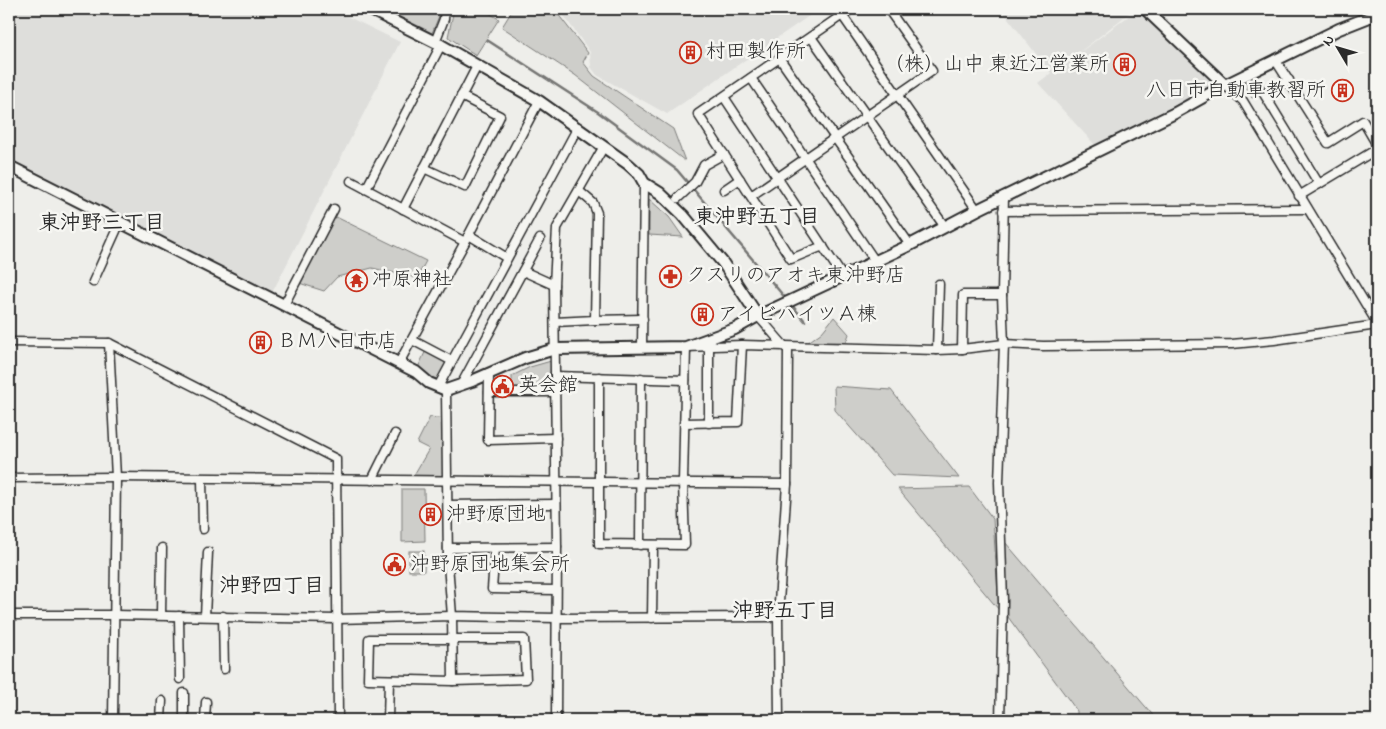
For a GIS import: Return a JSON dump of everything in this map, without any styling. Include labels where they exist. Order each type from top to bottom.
[{"type":"street","points":[[369,9],[438,44],[539,101],[578,127],[639,174],[644,182],[660,193],[683,215],[723,263],[758,316],[787,347],[787,484],[778,617],[779,720]]},
{"type":"street","points":[[366,189],[438,44],[445,9]]},
{"type":"street","points":[[823,246],[791,260],[698,114],[851,9]]},
{"type":"street","points":[[751,196],[932,71],[888,9]]},
{"type":"street","points":[[9,166],[399,363],[416,372],[429,383],[442,388],[461,385],[526,358],[555,349],[742,345],[937,350],[1004,344],[1043,346],[1232,344],[1274,340],[1377,324],[1341,260],[1307,209],[1243,101],[1145,9]]},
{"type":"street","points":[[686,347],[735,329],[758,316],[910,245],[1004,196],[1175,113],[1225,85],[1377,11]]},
{"type":"street","points":[[842,15],[977,210]]},
{"type":"street","points":[[811,37],[945,227]]},
{"type":"street","points":[[780,59],[910,245]]},
{"type":"street","points":[[1276,61],[1328,143],[1364,122],[1377,145]]},
{"type":"street","points":[[403,209],[476,66]]},
{"type":"street","points":[[751,78],[874,261]]},
{"type":"street","points":[[1289,80],[1264,94],[1319,184]]},
{"type":"street","points":[[424,168],[464,187],[500,116],[461,96]]},
{"type":"street","points":[[724,96],[843,277]]},
{"type":"street","points":[[399,363],[467,239],[539,101]]},
{"type":"street","points":[[453,681],[448,505],[442,388],[452,361],[578,127]]},
{"type":"street","points":[[556,720],[557,547],[554,285],[557,228],[603,148]]},
{"type":"street","points":[[1300,196],[1377,149]]},
{"type":"street","points":[[678,198],[695,182],[704,165],[724,154]]},
{"type":"street","points":[[724,190],[740,179]]},
{"type":"street","points":[[351,182],[507,258]]},
{"type":"street","points":[[642,347],[644,182]]},
{"type":"street","points":[[579,191],[593,203],[597,213],[595,320]]},
{"type":"street","points":[[1000,720],[1003,601],[999,482],[1004,344],[1002,295],[1004,196]]},
{"type":"street","points":[[284,305],[334,209]]},
{"type":"street","points":[[1003,211],[1307,209]]},
{"type":"street","points":[[93,282],[120,222]]},
{"type":"street","points":[[461,385],[540,239]]},
{"type":"street","points":[[522,271],[554,285]]},
{"type":"street","points":[[937,350],[939,284]]},
{"type":"street","points":[[962,349],[963,295],[1002,295]]},
{"type":"street","points":[[555,322],[642,319]]},
{"type":"street","points":[[412,340],[452,361]]},
{"type":"street","points":[[9,342],[109,344],[336,459],[338,720]]},
{"type":"street","points":[[109,344],[116,477],[113,720]]},
{"type":"street","points":[[684,423],[738,422],[742,345]]},
{"type":"street","points":[[709,346],[709,422]]},
{"type":"street","points":[[598,377],[599,544],[685,545],[683,482],[686,347]]},
{"type":"street","points":[[489,373],[488,440],[556,438]]},
{"type":"street","points":[[555,376],[685,380]]},
{"type":"street","points":[[640,545],[641,378]]},
{"type":"street","points":[[489,392],[555,392]]},
{"type":"street","points":[[372,480],[395,434]]},
{"type":"street","points":[[9,478],[116,477],[787,484]]},
{"type":"street","points":[[202,478],[203,529]]},
{"type":"street","points":[[448,505],[556,504]]},
{"type":"street","points":[[652,618],[653,545]]},
{"type":"street","points":[[448,548],[557,547]]},
{"type":"street","points":[[161,616],[162,548]]},
{"type":"street","points":[[495,548],[492,589],[556,590]]},
{"type":"street","points":[[205,616],[208,552]]},
{"type":"street","points":[[9,615],[223,616],[336,619],[452,616],[557,618],[778,617]]},
{"type":"street","points":[[179,616],[180,679]]},
{"type":"street","points":[[223,616],[224,669]]},
{"type":"street","points":[[369,639],[524,639],[526,679],[389,680],[368,679],[369,639]]},
{"type":"street","points":[[388,720],[389,680]]},
{"type":"street","points":[[184,693],[184,720]]},
{"type":"street","points":[[162,701],[162,720]]},
{"type":"street","points":[[206,702],[206,720]]},
{"type":"shaded area","points":[[9,9],[332,9],[400,42],[272,293],[9,160]]},
{"type":"shaded area","points":[[384,9],[438,9],[439,16],[432,33]]},
{"type":"shaded area","points":[[454,9],[482,9],[499,19],[476,55],[448,37]]},
{"type":"shaded area","points":[[513,9],[554,9],[588,53],[583,62],[594,76],[673,129],[685,161],[575,75],[502,27]]},
{"type":"shaded area","points":[[559,9],[819,9],[667,114],[597,75],[591,67],[590,52]]},
{"type":"shaded area","points":[[1001,9],[1134,9],[1071,59],[1138,9],[1212,80],[1212,86],[1095,145],[1038,83],[1051,73]]},
{"type":"shaded area","points":[[1252,80],[1270,88],[1252,98],[1244,84]]},
{"type":"shaded area","points":[[649,199],[669,217],[683,237],[649,235]]},
{"type":"shaded area","points":[[332,215],[426,261],[417,278],[372,268],[337,277],[324,291],[296,282]]},
{"type":"shaded area","points":[[834,317],[849,334],[846,342],[807,343],[822,332]]},
{"type":"shaded area","points":[[427,348],[452,361],[438,387],[416,372]]},
{"type":"shaded area","points":[[551,361],[549,388],[512,390],[512,376],[530,367]]},
{"type":"shaded area","points":[[834,386],[891,390],[959,478],[892,475],[835,410]]},
{"type":"shaded area","points":[[430,417],[446,419],[447,480],[411,480],[429,449],[417,443]]},
{"type":"shaded area","points":[[969,487],[993,519],[999,610],[898,489]]},
{"type":"shaded area","points":[[402,489],[424,489],[425,541],[402,542]]},
{"type":"shaded area","points":[[1005,542],[1157,720],[1077,720],[1077,711],[1008,617]]},
{"type":"shaded area","points":[[409,551],[424,551],[424,571],[409,571]]},
{"type":"waterway","points":[[487,40],[598,112],[677,170],[787,300]]},
{"type":"waterway","points":[[791,304],[805,321]]},
{"type":"place","name":"村田製作所","points":[[690,52]]},
{"type":"place","name":"（株）山中 東近江営業所","points":[[1125,65]]},
{"type":"place","name":"八日市自動車教習所","points":[[1342,91]]},
{"type":"place","name":"クスリのアオキ東沖野店","points":[[670,276]]},
{"type":"place","name":"冲原神社","points":[[356,280]]},
{"type":"place","name":"アイビハイツＡ棟","points":[[702,315]]},
{"type":"place","name":"ＢＭ八日市店","points":[[261,342]]},
{"type":"place","name":"英会館","points":[[502,386]]},
{"type":"place","name":"沖野原団地","points":[[430,515]]},
{"type":"place","name":"沖野原団地集会所","points":[[394,565]]},
{"type":"district","name":"東沖野五丁目","points":[[757,218]]},
{"type":"district","name":"東沖野三丁目","points":[[102,224]]},
{"type":"district","name":"沖野四丁目","points":[[272,587]]},
{"type":"district","name":"沖野五丁目","points":[[785,612]]}]
